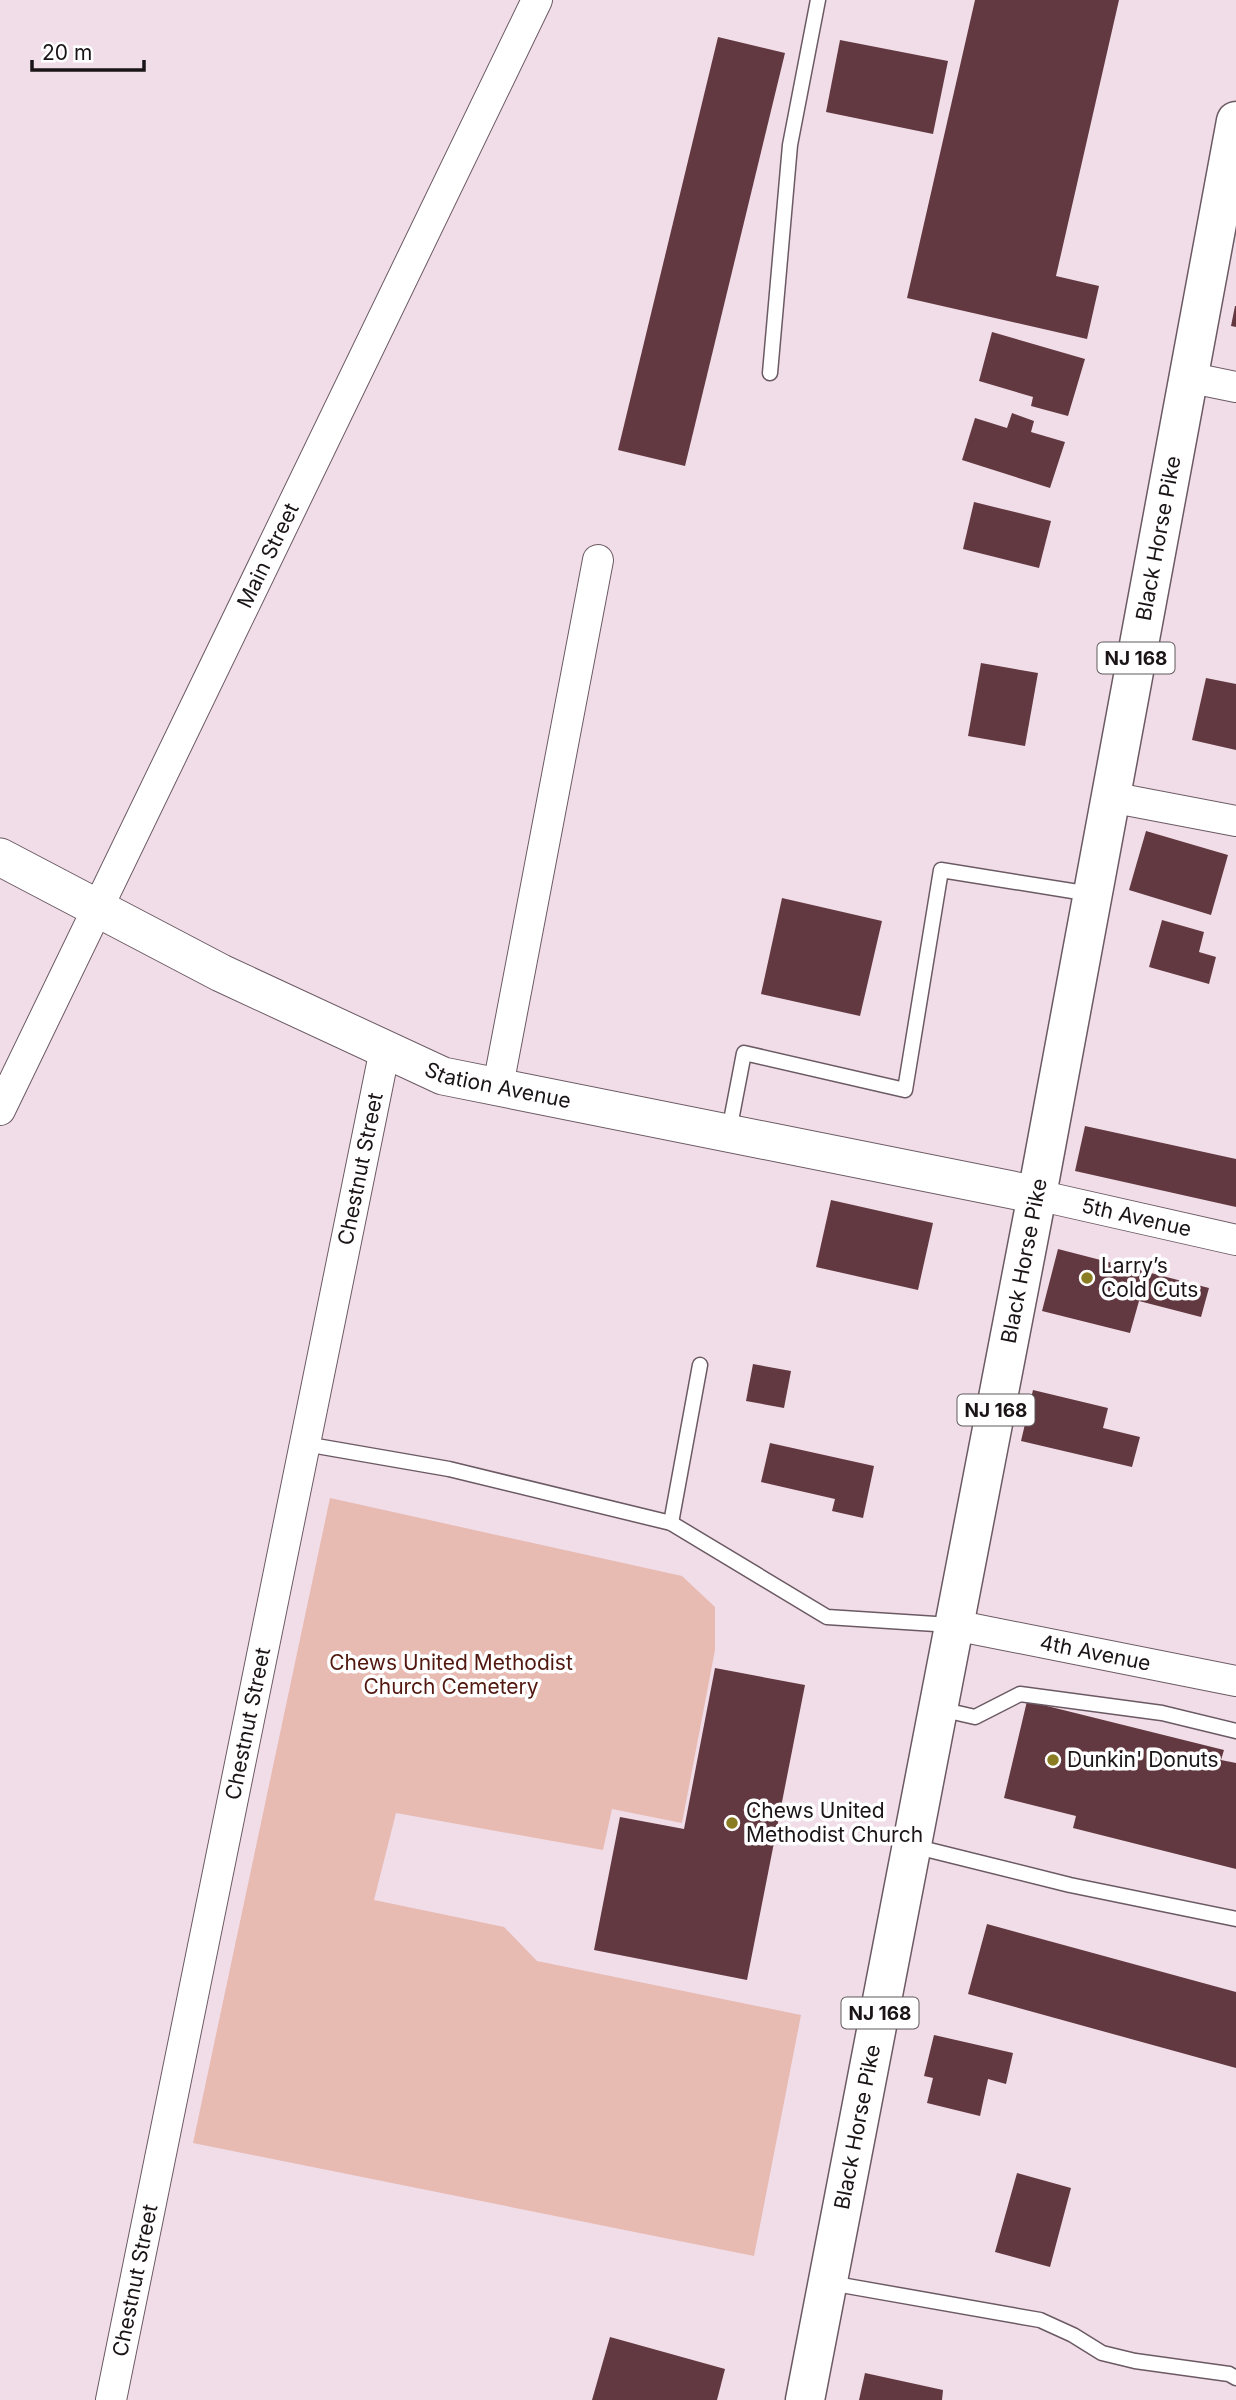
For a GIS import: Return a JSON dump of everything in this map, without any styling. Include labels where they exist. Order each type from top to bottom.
[{"type":"main road","name":"Black Horse Pike","points":[[805,2400],[1037,1195],[1187,377],[1226,232],[1236,121]]},
{"type":"street","name":"Main Street","points":[[0,1110],[537,0]]},
{"type":"street","points":[[1187,377],[1236,387]]},
{"type":"street","points":[[498,1086],[598,559]]},
{"type":"street","points":[[1110,797],[1236,821]]},
{"type":"street","name":"Station Avenue","points":[[0,857],[221,972],[443,1076],[1037,1195]]},
{"type":"street","name":"Chestnut Street","points":[[111,2400],[385,1049]]},
{"type":"street","name":"5th Avenue","points":[[1037,1195],[1236,1240]]},
{"type":"street","name":"4th Avenue","points":[[954,1625],[1236,1681]]},
{"type":"lane","points":[[770,373],[790,145],[818,0]]},
{"type":"lane","points":[[729,1132],[744,1053],[905,1090],[941,870],[1092,894]]},
{"type":"lane","points":[[671,1523],[699,1366]]},
{"type":"lane","points":[[305,1444],[449,1469],[671,1523],[827,1617],[954,1625]]},
{"type":"lane","points":[[938,1709],[975,1717],[1020,1694],[1162,1713],[1236,1731]]},
{"type":"lane","points":[[912,1846],[1070,1885],[1236,1919]]},
{"type":"lane","points":[[829,2283],[1040,2320],[1073,2334],[1102,2353],[1135,2361],[1229,2374],[1236,2378]]},
{"type":"green space","name":"Chews United Methodist Church Cemetery","points":[[330,1498],[682,1576],[715,1607],[715,1650],[682,1823],[612,1809],[603,1850],[396,1813],[374,1900],[504,1927],[537,1961],[801,2015],[754,2256],[193,2143]]},
{"type":"building","points":[[975,0],[1119,0],[1056,276],[1099,286],[1087,339],[907,298]]},
{"type":"building","points":[[718,37],[785,53],[685,466],[618,450]]},
{"type":"building","points":[[840,40],[948,61],[933,134],[826,112]]},
{"type":"building","points":[[1236,306],[1236,327],[1231,326]]},
{"type":"building","points":[[992,332],[1085,359],[1068,416],[1031,406],[1033,397],[979,381]]},
{"type":"building","points":[[1012,413],[1034,421],[1031,432],[1065,442],[1050,488],[962,460],[975,418],[1007,428]]},
{"type":"building","points":[[974,502],[1051,521],[1039,568],[963,549]]},
{"type":"building","points":[[981,663],[1038,673],[1025,746],[968,736]]},
{"type":"building","points":[[1206,678],[1236,684],[1236,750],[1192,740]]},
{"type":"building","points":[[1146,831],[1228,855],[1211,915],[1129,890]]},
{"type":"building","points":[[782,898],[882,921],[860,1016],[761,994]]},
{"type":"building","points":[[1162,920],[1204,932],[1199,952],[1216,957],[1209,984],[1149,967]]},
{"type":"building","points":[[1085,1126],[1236,1159],[1236,1207],[1075,1171]]},
{"type":"building","points":[[831,1200],[933,1223],[918,1290],[816,1267]]},
{"type":"building","points":[[1058,1249],[1209,1288],[1201,1317],[1139,1301],[1130,1333],[1042,1311]]},
{"type":"building","points":[[753,1364],[791,1371],[784,1408],[746,1401]]},
{"type":"building","points":[[1033,1390],[1108,1408],[1103,1428],[1140,1437],[1132,1467],[1021,1441]]},
{"type":"building","points":[[770,1443],[874,1466],[863,1518],[832,1511],[835,1499],[761,1482]]},
{"type":"building","name":"Chews United Methodist Church","points":[[715,1668],[805,1685],[747,1980],[594,1950],[620,1817],[684,1829]]},
{"type":"building","points":[[1027,1701],[1224,1750],[1221,1760],[1236,1763],[1236,1869],[1073,1828],[1076,1816],[1004,1798]]},
{"type":"building","points":[[987,1924],[1236,1992],[1236,2068],[968,1994]]},
{"type":"building","points":[[934,2035],[1013,2053],[1006,2084],[988,2079],[980,2116],[927,2103],[933,2078],[924,2076]]},
{"type":"building","points":[[1017,2173],[1071,2188],[1050,2267],[995,2252]]},
{"type":"building","points":[[610,2337],[725,2369],[717,2400],[592,2400]]},
{"type":"building","points":[[865,2373],[943,2390],[942,2400],[859,2400]]},
{"type":"place","name":"Larry’s Cold Cuts","points":[[1087,1278]]},
{"type":"place","name":"Dunkin' Donuts","points":[[1053,1760]]},
{"type":"place","name":"Chews United Methodist Church","points":[[732,1823]]}]
